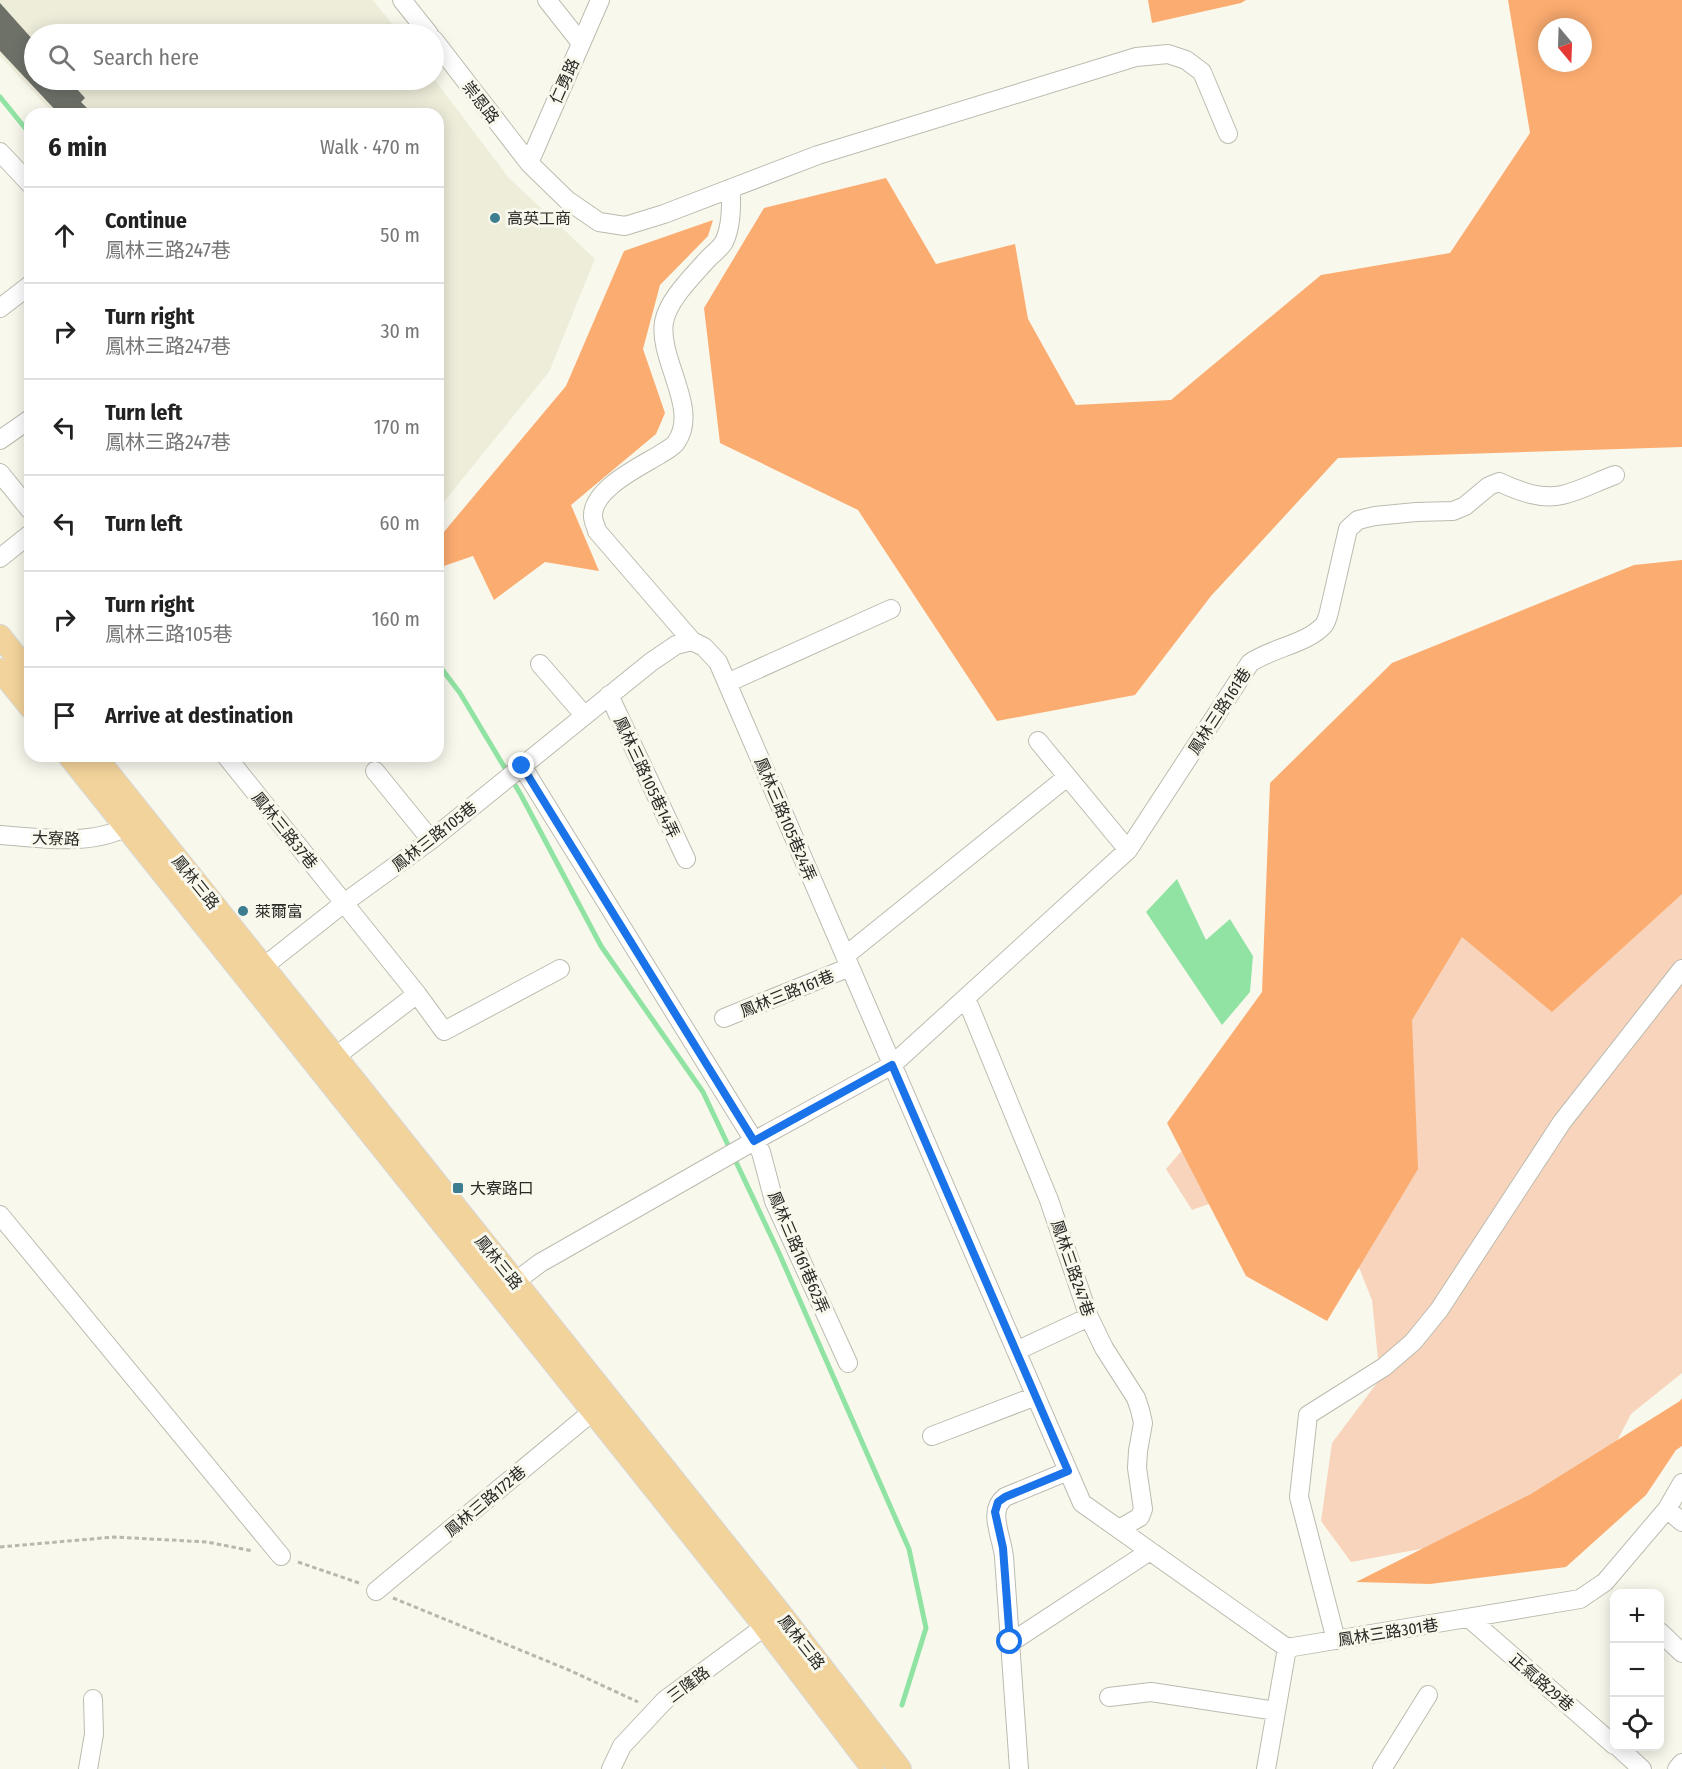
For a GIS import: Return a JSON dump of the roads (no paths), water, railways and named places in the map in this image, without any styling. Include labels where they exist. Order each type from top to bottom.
[{"type":"main road","points":[[0,636],[24,666]]},
{"type":"main road","points":[[0,670],[24,700]]},
{"type":"main road","name":"鳳林三路","points":[[75,762],[135,822],[773,1621],[873,1769]]},
{"type":"main road","name":"鳳林三路","points":[[99,762],[135,822]]},
{"type":"main road","name":"鳳林三路","points":[[255,973],[335,1057],[507,1289],[592,1412],[900,1769]]},
{"type":"street","points":[[402,0],[421,24]]},
{"type":"street","points":[[547,0],[581,43]]},
{"type":"street","name":"仁勇路","points":[[529,163],[600,0]]},
{"type":"street","name":"崇恩路","points":[[444,53],[529,163],[567,200],[600,222],[625,226],[818,155],[1136,57],[1168,54],[1186,60],[1202,72],[1228,134]]},
{"type":"street","points":[[0,152],[24,178]]},
{"type":"street","name":"鳳林三路105巷24弄","points":[[731,188],[731,220],[723,243],[674,300],[664,320],[663,342],[674,372],[683,411],[684,430],[676,444],[617,481],[602,494],[595,503],[592,516],[597,531],[692,641],[704,647],[718,662],[848,961]]},
{"type":"street","points":[[0,308],[24,290]]},
{"type":"street","points":[[0,440],[24,423]]},
{"type":"street","points":[[0,473],[24,503]]},
{"type":"street","name":"鳳林三路161巷","points":[[848,961],[892,1065],[1128,850],[1250,663],[1263,654],[1313,634],[1325,624],[1348,529],[1358,520],[1416,512],[1453,511],[1465,506],[1489,486],[1499,482],[1542,496],[1562,495],[1615,475]]},
{"type":"street","points":[[0,558],[24,539]]},
{"type":"street","points":[[727,682],[891,609]]},
{"type":"street","name":"鳳林三路105巷","points":[[255,973],[344,903],[431,840],[609,695],[676,645],[692,641]]},
{"type":"street","points":[[540,664],[584,716]]},
{"type":"street","name":"鳳林三路105巷14弄","points":[[609,695],[686,859]]},
{"type":"street","points":[[1038,741],[1128,850]]},
{"type":"street","name":"鳳林三路37巷","points":[[231,762],[344,903]]},
{"type":"street","points":[[375,771],[431,840]]},
{"type":"street","points":[[514,773],[750,1143]]},
{"type":"street","name":"鳳林三路161巷","points":[[724,1018],[848,961],[1067,777]]},
{"type":"street","name":"大寮路","points":[[0,835],[82,840],[135,822]]},
{"type":"street","points":[[344,903],[444,1031],[560,969]]},
{"type":"street","points":[[1336,1640],[1299,1497],[1308,1415],[1384,1367],[1413,1342],[1439,1310],[1562,1122],[1682,969]]},
{"type":"street","points":[[335,1057],[417,994]]},
{"type":"street","name":"鳳林三路247巷","points":[[966,998],[1049,1200],[1089,1317],[1104,1348],[1136,1398],[1143,1424],[1137,1468],[1143,1509],[1140,1517],[1119,1529]]},
{"type":"street","points":[[507,1289],[540,1263],[892,1065],[1082,1503],[1287,1648],[1266,1769]]},
{"type":"street","name":"鳳林三路161巷62弄","points":[[750,1143],[761,1152],[774,1202],[848,1363]]},
{"type":"street","points":[[0,1215],[281,1556]]},
{"type":"street","points":[[1016,1351],[1089,1317]]},
{"type":"street","points":[[932,1436],[1036,1396]]},
{"type":"street","name":"鳳林三路172巷","points":[[376,1591],[592,1412]]},
{"type":"street","points":[[1019,1769],[1003,1548],[995,1512],[998,1502],[1005,1497],[1068,1471]]},
{"type":"street","name":"鳳林三路301巷","points":[[1287,1648],[1580,1599],[1612,1588],[1667,1509],[1682,1483]]},
{"type":"street","points":[[1667,1509],[1682,1522]]},
{"type":"street","points":[[1010,1642],[1150,1551]]},
{"type":"street","name":"正氣路29巷","points":[[1470,1618],[1610,1741]]},
{"type":"street","name":"三隆路","points":[[611,1769],[622,1746],[665,1700],[773,1621]]},
{"type":"street","points":[[1664,1637],[1682,1653]]},
{"type":"street","points":[[1109,1697],[1151,1692],[1276,1711]]},
{"type":"street","points":[[1382,1769],[1428,1695]]},
{"type":"street","points":[[88,1769],[94,1734],[93,1699]]},
{"type":"street","name":"正氣路29巷","points":[[1622,1751],[1642,1769]]},
{"type":"street","points":[[1677,1769],[1682,1763]]},
{"type":"waterway","points":[[0,97],[24,127]]},
{"type":"waterway","points":[[444,672],[460,693],[521,795],[601,946],[703,1092],[779,1253],[909,1549],[926,1628],[902,1705]]},
{"type":"place","name":"高英工商","points":[[495,218]]},
{"type":"place","name":"萊爾富","points":[[243,911]]},
{"type":"place","name":"大寮路口","points":[[458,1188]]}]
